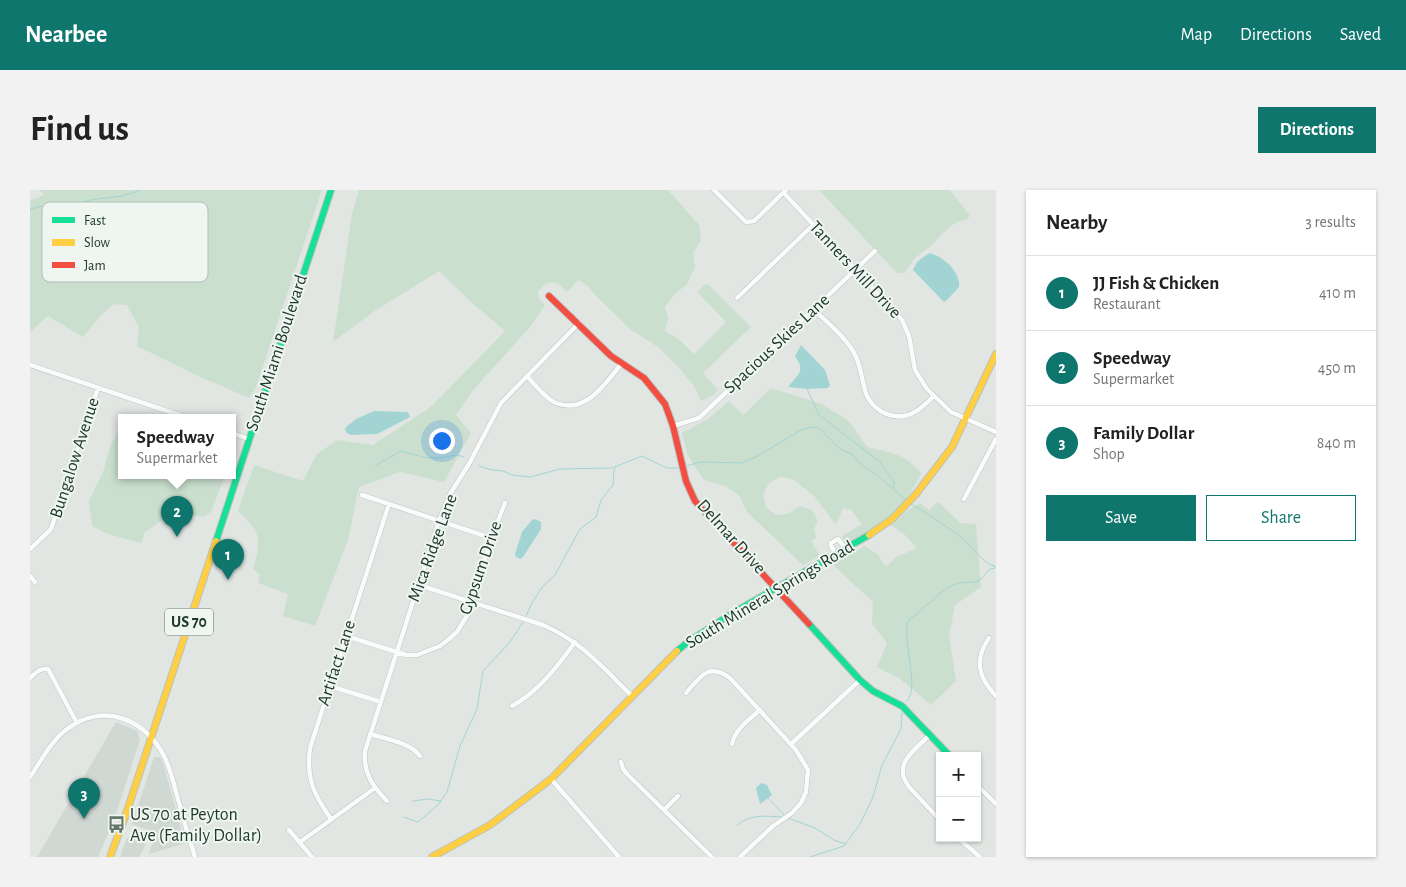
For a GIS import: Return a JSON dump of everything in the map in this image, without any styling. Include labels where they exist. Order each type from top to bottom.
[{"type":"main road","name":"South Miami Boulevard","points":[[236,478],[331,190]]},
{"type":"main road","name":"Delmar Drive","points":[[549,296],[611,356],[644,378],[655,390],[665,404],[674,426],[686,481],[695,500],[860,680],[873,691],[902,706],[946,752]]},
{"type":"main road","name":"South Mineral Springs Road","points":[[432,857],[494,822],[551,779],[666,661],[688,642],[708,628],[880,529],[909,502],[946,455],[966,419],[996,354]]},
{"type":"main road","name":"South Miami Boulevard","points":[[110,857],[236,479]]},
{"type":"street","points":[[714,190],[746,222],[754,221],[785,191]]},
{"type":"street","name":"Tanners Mill Drive","points":[[785,191],[813,225],[902,320],[909,336],[914,370],[921,382],[951,412],[996,432]]},
{"type":"street","points":[[737,298],[813,225]]},
{"type":"street","name":"Spacious Skies Lane","points":[[674,426],[699,418],[875,251]]},
{"type":"street","points":[[813,309],[848,343],[854,352],[859,363],[867,396],[873,406],[880,411],[894,416],[911,414],[920,409],[934,396]]},
{"type":"street","name":"Mica Ridge Lane","points":[[387,801],[375,788],[365,770],[365,751],[439,521],[450,494],[469,464],[501,403],[578,323]]},
{"type":"street","points":[[527,376],[548,398],[557,403],[572,406],[583,403],[593,396],[622,363]]},
{"type":"street","points":[[30,365],[176,414]]},
{"type":"street","name":"Bungalow Avenue","points":[[30,550],[51,529],[98,388]]},
{"type":"street","points":[[236,434],[249,439]]},
{"type":"street","points":[[964,499],[996,439]]},
{"type":"street","points":[[362,495],[491,538]]},
{"type":"street","name":"Gypsum Drive","points":[[346,636],[396,653],[417,655],[440,646],[456,632],[468,614],[491,538],[505,503]]},
{"type":"street","name":"Artifact Lane","points":[[331,819],[312,786],[308,760],[315,730],[390,504]]},
{"type":"street","points":[[836,555],[830,546],[831,543],[838,539],[846,549]]},
{"type":"street","points":[[30,576],[35,582]]},
{"type":"street","points":[[419,585],[543,625],[562,634],[575,642],[632,696]]},
{"type":"street","points":[[989,638],[982,650],[980,666],[986,684],[996,696]]},
{"type":"street","points":[[512,706],[527,696],[542,682],[575,642]]},
{"type":"street","points":[[30,678],[42,668],[48,669],[78,723]]},
{"type":"street","points":[[686,693],[706,673],[714,670],[722,672],[730,678],[791,744],[808,770],[806,792],[801,802],[792,813],[773,826],[740,857]]},
{"type":"street","points":[[791,744],[860,680]]},
{"type":"street","points":[[330,686],[381,702]]},
{"type":"street","points":[[732,744],[733,736],[737,731],[760,710]]},
{"type":"street","points":[[30,777],[55,742],[67,729],[78,723],[99,715],[113,715],[139,726],[151,736],[167,762],[195,857]]},
{"type":"street","points":[[370,734],[410,747],[420,756]]},
{"type":"street","points":[[930,735],[905,760],[902,775],[905,783],[936,816]]},
{"type":"street","points":[[621,762],[627,774],[712,857]]},
{"type":"street","points":[[551,779],[619,857]]},
{"type":"street","points":[[300,842],[375,788]]},
{"type":"street","points":[[981,789],[996,804]]},
{"type":"street","points":[[664,810],[678,796]]},
{"type":"street","points":[[289,830],[312,857]]},
{"type":"street","points":[[963,842],[980,857]]},
{"type":"shaded area","points":[[116,722],[137,731],[140,740],[114,820],[98,857],[37,857]]},
{"type":"shaded area","points":[[154,757],[160,757],[163,763],[185,843],[149,854],[156,833],[132,824]]},
{"type":"shaded area","points":[[127,838],[146,844],[139,857],[120,857]]},
{"type":"green space","points":[[40,190],[322,190],[256,387],[249,398],[198,376],[137,346],[139,328],[127,305],[114,304],[101,315],[83,337],[48,316],[30,332],[30,201],[44,195]]},
{"type":"green space","points":[[359,190],[668,190],[699,225],[701,240],[693,253],[695,267],[687,284],[674,295],[665,307],[668,318],[665,331],[680,340],[694,354],[726,322],[697,292],[707,283],[751,327],[703,373],[718,390],[712,396],[701,401],[694,386],[681,370],[658,347],[630,329],[588,286],[578,280],[567,292],[555,283],[545,284],[538,292],[539,299],[545,305],[530,327],[474,389],[456,415],[471,433],[444,482],[400,472],[359,487],[348,540],[315,626],[283,616],[288,594],[258,583],[260,575],[253,569],[258,550],[258,537],[251,525],[238,511],[254,465],[303,481],[317,454],[337,440],[373,445],[432,406],[505,331],[439,271],[376,310],[333,342],[352,214]]},
{"type":"green space","points":[[819,190],[950,190],[970,216],[966,220],[956,222],[942,234],[915,258],[904,273],[897,273]]},
{"type":"green space","points":[[771,388],[822,404],[849,421],[867,447],[903,458],[915,466],[921,473],[910,494],[890,517],[846,546],[842,536],[862,524],[851,510],[843,508],[836,525],[815,497],[793,479],[780,477],[769,483],[763,495],[766,507],[776,515],[788,514],[800,506],[812,510],[818,521],[814,529],[816,538],[811,541],[820,556],[803,565],[747,512],[739,495],[725,486],[704,480],[688,456],[682,433],[708,419],[729,401],[743,415]]},
{"type":"green space","points":[[118,431],[118,479],[224,479],[211,512],[203,517],[172,511],[163,520],[145,532],[141,543],[108,534],[92,526],[89,501],[103,472],[110,447]]},
{"type":"green space","points":[[938,502],[961,523],[976,524],[981,587],[955,605],[949,636],[956,681],[931,705],[899,678],[877,667],[887,643],[872,624],[873,602],[832,564],[865,546],[878,555],[886,567],[896,557],[917,548],[905,535],[891,525],[908,510],[920,503],[929,510]]},
{"type":"water","points":[[929,253],[940,257],[950,265],[959,281],[959,287],[944,302],[913,270],[917,262]]},
{"type":"water","points":[[801,345],[825,370],[830,385],[828,388],[807,389],[788,387],[799,373],[800,366],[795,356]]},
{"type":"water","points":[[374,411],[408,412],[410,417],[377,434],[350,435],[346,432],[345,428],[356,419]]},
{"type":"water","points":[[535,519],[541,522],[541,529],[520,559],[515,554],[522,532]]},
{"type":"water","points":[[761,783],[767,785],[772,795],[760,804],[756,788]]},
{"type":"waterway","points":[[83,202],[122,196],[141,190]]},
{"type":"waterway","points":[[30,209],[42,206]]},
{"type":"waterway","points":[[807,389],[819,415],[880,462],[894,482],[893,488]]},
{"type":"waterway","points":[[686,466],[700,462],[741,463],[756,457],[801,430],[813,427],[819,428],[839,448],[853,455],[863,466],[877,475],[906,500]]},
{"type":"waterway","points":[[376,465],[401,451],[428,458],[458,455],[464,457]]},
{"type":"waterway","points":[[479,466],[512,475],[530,477],[560,469],[612,468],[642,456],[667,468],[680,468]]},
{"type":"waterway","points":[[526,616],[543,586],[555,575],[580,529],[596,517],[601,500],[613,485],[614,470],[616,468]]},
{"type":"waterway","points":[[911,504],[961,537],[981,558],[996,567]]},
{"type":"waterway","points":[[907,701],[911,694],[912,686],[907,640],[908,621],[948,587],[959,583],[980,580],[990,569],[995,568]]},
{"type":"waterway","points":[[404,817],[418,822],[438,805],[447,792],[460,746],[477,709],[483,671],[510,642],[523,622]]},
{"type":"waterway","points":[[810,857],[844,846],[860,824],[873,797],[882,765],[901,729],[902,713]]},
{"type":"waterway","points":[[767,797],[785,816]]},
{"type":"waterway","points":[[413,801],[428,799],[441,801]]},
{"type":"waterway","points":[[737,825],[753,817],[782,817]]},
{"type":"waterway","points":[[788,818],[815,828],[834,840],[845,844]]},
{"type":"traffic: fast","points":[[216,541],[331,190]]},
{"type":"traffic: fast","points":[[677,651],[731,614],[869,535]]},
{"type":"traffic: fast","points":[[809,624],[860,680],[873,691],[902,706],[946,752]]},
{"type":"traffic: slow","points":[[869,535],[892,519],[916,494],[952,447],[996,354]]},
{"type":"traffic: slow","points":[[110,857],[125,817],[216,541]]},
{"type":"traffic: slow","points":[[432,857],[490,825],[551,779],[677,651]]},
{"type":"traffic: jam","points":[[549,296],[611,356],[644,378],[665,404],[673,426],[686,481],[695,501],[809,624]]},
{"type":"place","name":"Speedway","points":[[177,537]]},
{"type":"place","name":"JJ Fish & Chicken","points":[[228,580]]},
{"type":"place","name":"Family Dollar","points":[[84,819]]},
{"type":"place","name":"US 70 at Peyton Ave (Family Dollar)","points":[[116,825]]}]
